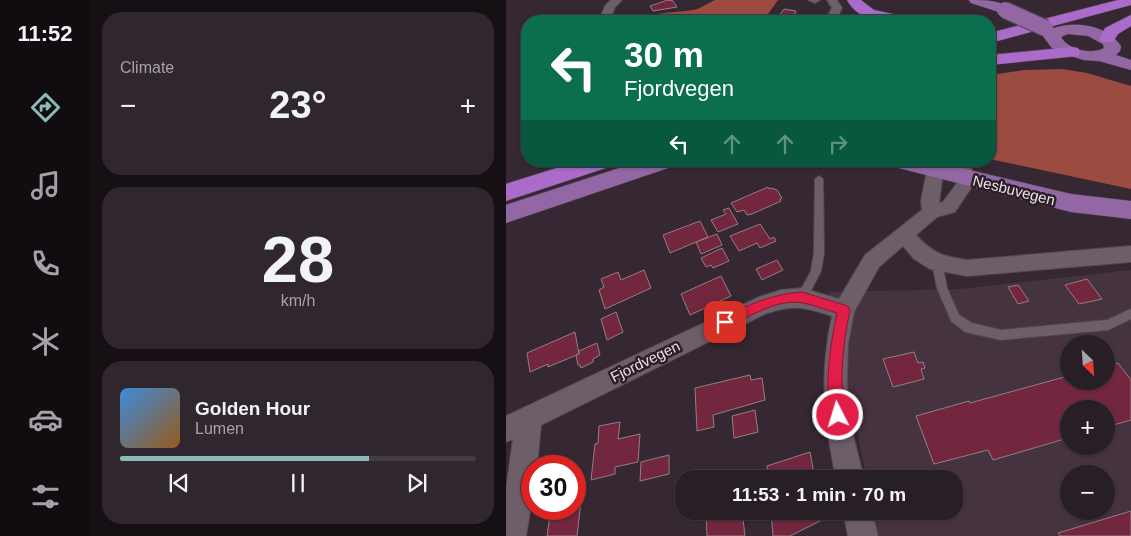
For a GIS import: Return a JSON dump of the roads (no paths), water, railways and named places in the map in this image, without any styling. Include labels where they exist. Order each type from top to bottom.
[{"type":"highway","points":[[843,0],[854,15]]},
{"type":"highway","points":[[854,0],[863,10],[879,15]]},
{"type":"highway","points":[[868,0],[870,8],[883,15]]},
{"type":"highway","points":[[996,21],[1011,13],[1078,4],[1093,0]]},
{"type":"highway","points":[[996,31],[1011,13],[1131,1]]},
{"type":"highway","points":[[1052,7],[1078,4]]},
{"type":"highway","points":[[996,22],[1035,10]]},
{"type":"highway","points":[[1106,47],[1111,31],[1131,19]]},
{"type":"highway","points":[[996,59],[1072,52]]},
{"type":"highway","points":[[506,180],[545,167]]},
{"type":"highway","points":[[506,193],[586,167]]},
{"type":"main road","points":[[976,0],[1054,30],[1088,31],[1131,65]]},
{"type":"main road","points":[[1054,30],[1057,44],[1072,52],[1106,47],[1131,59]]},
{"type":"main road","points":[[506,214],[648,167]]},
{"type":"main road","points":[[957,167],[1131,200]]},
{"type":"main road","name":"Nesbuvegen","points":[[957,167],[1071,203],[1131,210]]},
{"type":"street","points":[[606,15],[610,6],[617,0]]},
{"type":"street","points":[[832,0],[837,8],[835,15]]},
{"type":"street","points":[[931,212],[930,201],[957,167]]},
{"type":"street","points":[[848,470],[840,431],[835,382],[837,344],[844,310],[872,261],[931,212],[949,206],[957,167]]},
{"type":"street","points":[[905,235],[921,253],[937,263],[966,268],[1131,254]]},
{"type":"street","name":"Fjordvegen","points":[[517,423],[759,306],[782,299],[802,297],[844,310]]},
{"type":"street","points":[[511,536],[522,479],[517,423]]},
{"type":"street","points":[[859,520],[863,536]]},
{"type":"lane","points":[[802,297],[816,271],[820,253],[820,179]]},
{"type":"lane","points":[[937,263],[942,288],[954,318],[969,328],[1001,336],[1108,325],[1131,314]]}]
